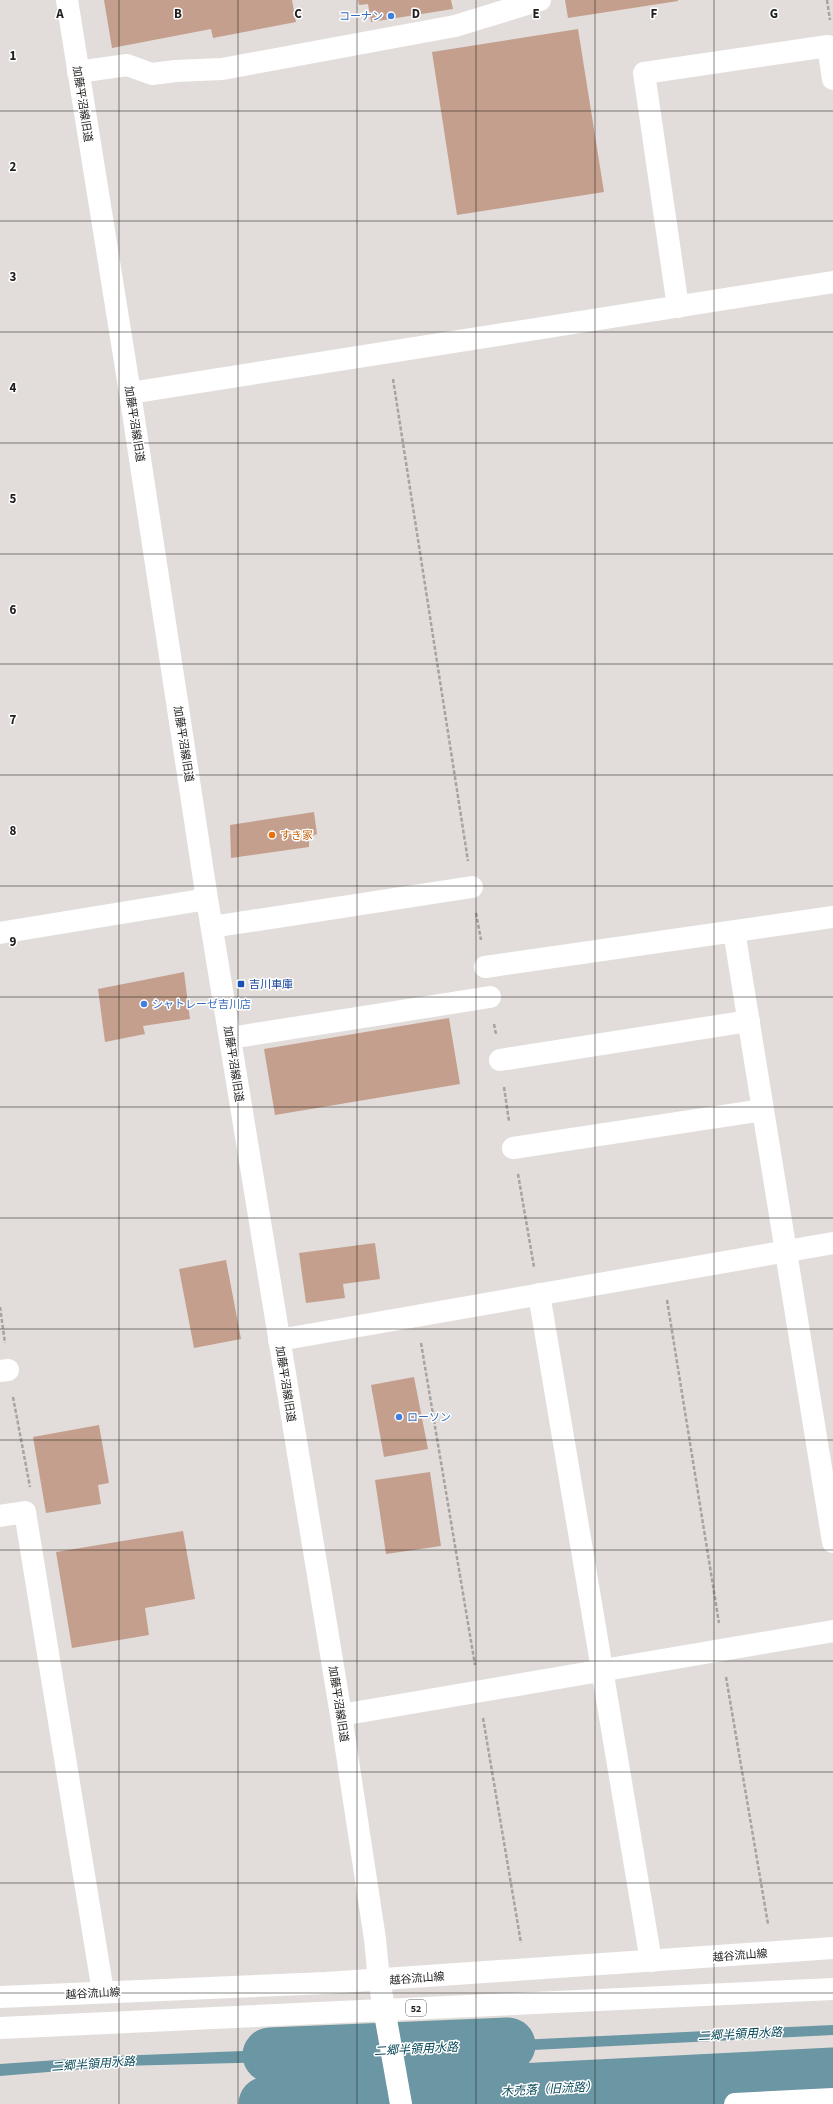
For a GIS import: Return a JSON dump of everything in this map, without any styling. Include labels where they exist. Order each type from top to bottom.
[{"type":"street","name":"加藤平沼線旧道","points":[[67,0],[130,393],[207,899],[341,1715],[375,1939],[379,1980],[390,2036],[400,2104]]},
{"type":"street","points":[[78,72],[127,64],[152,74],[175,71],[222,69],[455,26],[540,0]]},
{"type":"street","points":[[678,307],[644,73],[828,46],[833,79]]},
{"type":"street","points":[[130,393],[833,282]]},
{"type":"street","points":[[212,927],[472,887]]},
{"type":"street","points":[[0,933],[207,899]]},
{"type":"street","points":[[485,967],[833,917]]},
{"type":"street","points":[[734,932],[787,1251],[826,1447],[833,1542]]},
{"type":"street","points":[[230,1038],[490,997]]},
{"type":"street","points":[[500,1060],[749,1021]]},
{"type":"street","points":[[514,1148],[764,1110]]},
{"type":"street","points":[[279,1340],[416,1314],[833,1243]]},
{"type":"street","points":[[539,1294],[651,1961]]},
{"type":"street","points":[[0,1516],[26,1512],[103,1992]]},
{"type":"street","points":[[341,1715],[602,1672],[833,1631]]},
{"type":"street","name":"越谷流山線","points":[[0,1997],[379,1980],[833,1948]]},
{"type":"street","name":"52","points":[[0,2028],[833,1989]]},
{"type":"street","points":[[735,2104],[833,2099]]},
{"type":"path","points":[[389,353],[485,967]]},
{"type":"path","points":[[490,997],[539,1294]]},
{"type":"path","points":[[663,1272],[720,1630],[722,1651],[769,1931]]},
{"type":"path","points":[[0,1307],[4,1370],[33,1502],[26,1512]]},
{"type":"path","points":[[416,1314],[521,1944]]},
{"type":"water","points":[[833,2025],[833,2035],[431,2055],[433,2044]]},
{"type":"water","points":[[345,2047],[347,2060],[120,2066],[0,2076],[0,2064],[115,2056]]},
{"type":"building","points":[[104,0],[292,0],[296,22],[213,38],[211,29],[112,48]]},
{"type":"building","name":"コーナン","points":[[358,0],[451,0],[453,9],[371,22],[368,4],[359,5]]},
{"type":"building","points":[[565,0],[678,0],[678,1],[568,18]]},
{"type":"building","points":[[578,29],[604,192],[457,215],[432,52]]},
{"type":"building","name":"すき家","points":[[314,812],[317,834],[309,837],[309,847],[231,858],[230,825]]},
{"type":"building","name":"シャトレーゼ吉川店","points":[[184,972],[190,1019],[143,1026],[145,1034],[105,1042],[98,989]]},
{"type":"building","points":[[449,1018],[460,1084],[275,1115],[264,1049]]},
{"type":"building","points":[[375,1243],[380,1279],[343,1284],[345,1298],[306,1303],[299,1253]]},
{"type":"building","points":[[226,1260],[241,1339],[194,1348],[179,1269]]},
{"type":"building","name":"ローソン","points":[[414,1377],[428,1449],[384,1457],[371,1385]]},
{"type":"building","points":[[99,1425],[109,1483],[98,1485],[101,1504],[46,1513],[33,1437]]},
{"type":"building","points":[[430,1472],[441,1546],[386,1554],[375,1480]]},
{"type":"building","points":[[183,1531],[195,1599],[145,1608],[149,1635],[72,1648],[56,1552]]},
{"type":"waterway","name":"二郷半領用水路","points":[[270,2055],[508,2045]]},
{"type":"waterway","name":"木売落（旧流路）","points":[[266,2104],[833,2075]]},
{"type":"place","name":"コーナン","points":[[391,16]]},
{"type":"place","name":"すき家","points":[[272,835]]},
{"type":"place","name":"吉川車庫","points":[[241,984]]},
{"type":"place","name":"シャトレーゼ吉川店","points":[[144,1004]]},
{"type":"place","name":"ローソン","points":[[399,1417]]}]
